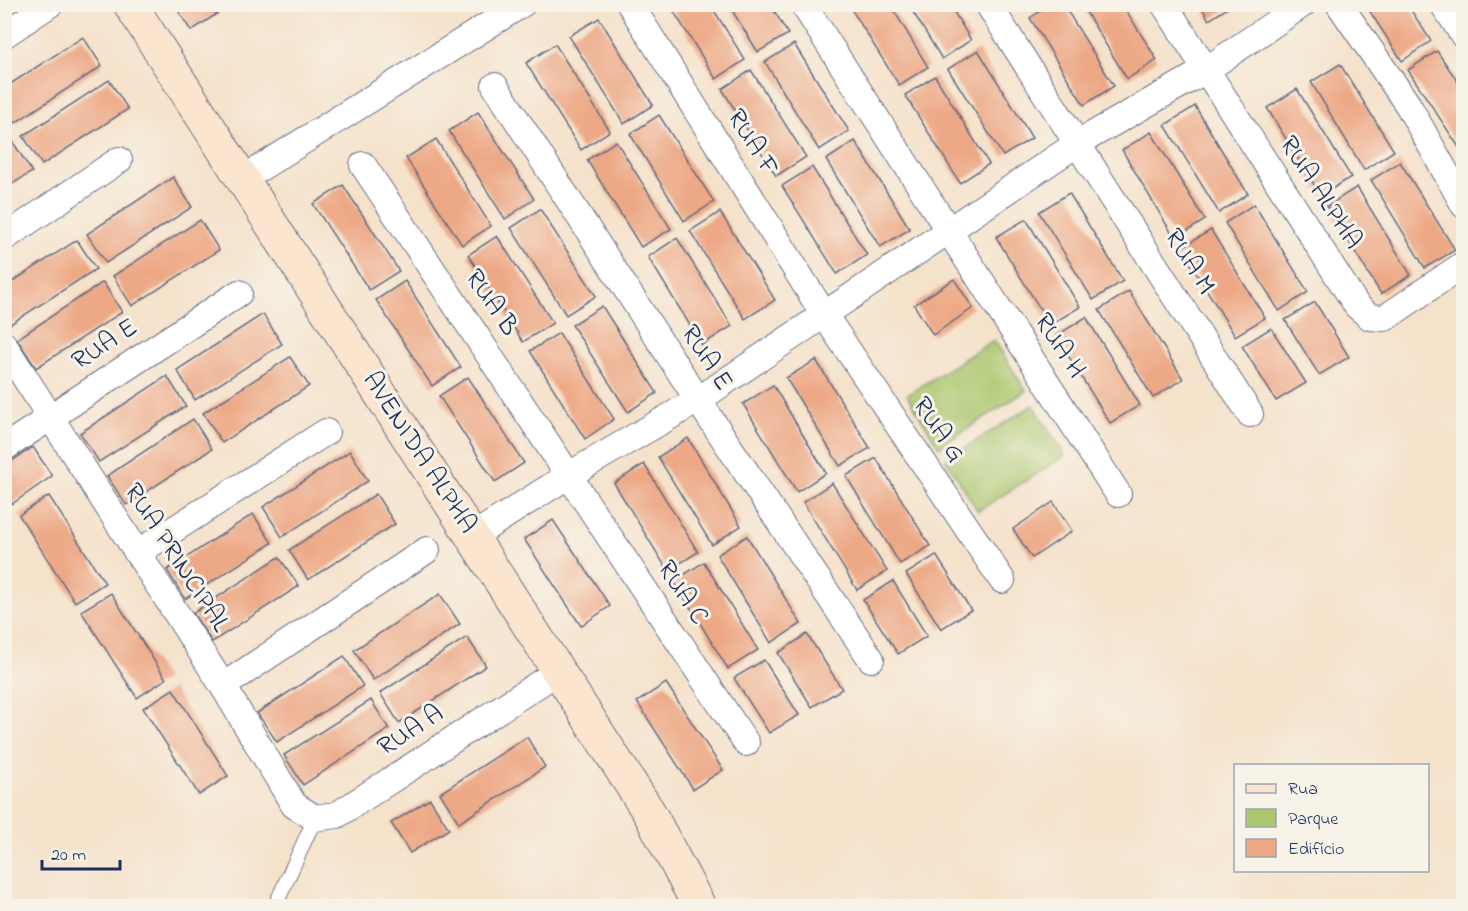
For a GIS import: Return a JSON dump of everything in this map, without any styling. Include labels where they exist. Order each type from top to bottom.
[{"type":"street","points":[[4,35],[50,4]]},
{"type":"street","name":"AVENIDA ALPHA","points":[[130,4],[650,814],[699,906]]},
{"type":"street","points":[[241,180],[522,4]]},
{"type":"street","name":"RUA F","points":[[630,4],[824,313]]},
{"type":"street","name":"RUA H","points":[[803,4],[1118,494]]},
{"type":"street","name":"RUA M","points":[[988,4],[1250,414]]},
{"type":"street","name":"RUA ALPHA","points":[[1164,4],[1357,306],[1370,317],[1386,318],[1464,264]]},
{"type":"street","points":[[473,536],[568,475],[698,400],[1078,143],[1206,70],[1303,4]]},
{"type":"street","points":[[1339,4],[1408,105],[1464,205]]},
{"type":"street","points":[[1443,4],[1464,36]]},
{"type":"street","name":"RUA E","points":[[495,86],[698,400],[871,659]]},
{"type":"street","points":[[4,238],[118,160]]},
{"type":"street","name":"RUA B","points":[[363,165],[568,475]]},
{"type":"street","name":"RUA E","points":[[4,448],[239,292]]},
{"type":"street","name":"RUA G","points":[[824,313],[1002,580]]},
{"type":"street","name":"RUA PRINCIPAL","points":[[4,345],[305,812]]},
{"type":"street","points":[[137,553],[326,432]]},
{"type":"street","name":"RUA C","points":[[568,475],[746,743]]},
{"type":"street","points":[[223,686],[427,550]]},
{"type":"street","name":"RUA A","points":[[305,812],[337,815],[557,672]]},
{"type":"lane","points":[[275,906],[305,812]]},
{"type":"green space","points":[[994,340],[1026,391],[939,447],[907,395]]},
{"type":"green space","points":[[1033,405],[1065,456],[978,511],[946,460]]},
{"type":"building","points":[[174,4],[215,4],[220,12],[191,31]]},
{"type":"building","points":[[669,4],[710,4],[745,60],[716,79]]},
{"type":"building","points":[[728,4],[770,4],[788,34],[758,52]]},
{"type":"building","points":[[848,4],[890,4],[928,67],[899,85]]},
{"type":"building","points":[[908,4],[949,4],[971,40],[942,59]]},
{"type":"building","points":[[1051,4],[1063,4],[1114,86],[1084,105],[1030,18]]},
{"type":"building","points":[[1081,4],[1122,4],[1157,60],[1127,79]]},
{"type":"building","points":[[1200,4],[1234,4],[1209,20]]},
{"type":"building","points":[[1365,4],[1407,4],[1431,41],[1402,61]]},
{"type":"building","points":[[599,18],[653,105],[624,124],[569,36]]},
{"type":"building","points":[[83,37],[102,66],[15,123],[4,106],[4,88]]},
{"type":"building","points":[[555,44],[610,131],[581,150],[526,63]]},
{"type":"building","points":[[794,44],[849,131],[819,150],[765,62]]},
{"type":"building","points":[[978,50],[1032,138],[1003,156],[948,69]]},
{"type":"building","points":[[1437,51],[1464,91],[1464,155],[1408,70]]},
{"type":"building","points":[[1340,64],[1394,151],[1364,170],[1311,82]]},
{"type":"building","points":[[751,70],[806,157],[776,176],[722,89]]},
{"type":"building","points":[[935,76],[989,164],[960,183],[905,95]]},
{"type":"building","points":[[109,80],[128,109],[42,165],[23,136]]},
{"type":"building","points":[[1297,89],[1351,177],[1321,196],[1267,108]]},
{"type":"building","points":[[1195,106],[1248,194],[1219,213],[1165,125]]},
{"type":"building","points":[[478,112],[534,199],[505,219],[449,131]]},
{"type":"building","points":[[659,115],[714,202],[684,221],[630,134]]},
{"type":"building","points":[[1151,132],[1205,220],[1175,239],[1122,150]]},
{"type":"building","points":[[436,139],[491,226],[462,245],[406,158]]},
{"type":"building","points":[[616,141],[671,229],[641,247],[587,160]]},
{"type":"building","points":[[855,141],[910,229],[880,247],[826,160]]},
{"type":"building","points":[[13,142],[32,172],[4,189],[4,148]]},
{"type":"building","points":[[1400,162],[1455,250],[1425,268],[1371,180]]},
{"type":"building","points":[[812,167],[867,255],[837,274],[782,186]]},
{"type":"building","points":[[173,177],[192,207],[106,263],[87,234]]},
{"type":"building","points":[[343,185],[399,271],[369,290],[313,204]]},
{"type":"building","points":[[1357,187],[1411,275],[1381,294],[1327,206]]},
{"type":"building","points":[[1069,193],[1123,281],[1093,300],[1039,212]]},
{"type":"building","points":[[1254,204],[1308,292],[1279,311],[1225,223]]},
{"type":"building","points":[[540,209],[596,296],[566,315],[511,228]]},
{"type":"building","points":[[720,212],[775,300],[745,319],[690,231]]},
{"type":"building","points":[[1026,219],[1080,307],[1050,325],[996,237]]},
{"type":"building","points":[[200,220],[219,250],[132,306],[113,276]]},
{"type":"building","points":[[1211,230],[1265,318],[1235,336],[1181,248]]},
{"type":"building","points":[[497,236],[553,323],[523,342],[468,255]]},
{"type":"building","points":[[677,238],[732,326],[702,345],[648,257]]},
{"type":"building","points":[[77,240],[96,269],[9,325],[4,318],[4,287]]},
{"type":"building","points":[[954,279],[973,308],[933,335],[914,305]]},
{"type":"building","points":[[405,281],[461,367],[432,386],[376,300]]},
{"type":"building","points":[[103,282],[122,312],[36,368],[17,339]]},
{"type":"building","points":[[1129,291],[1183,379],[1153,398],[1099,310]]},
{"type":"building","points":[[1315,302],[1349,357],[1319,375],[1285,320]]},
{"type":"building","points":[[602,306],[657,393],[628,412],[572,325]]},
{"type":"building","points":[[263,314],[282,344],[195,400],[177,370]]},
{"type":"building","points":[[1086,317],[1140,405],[1110,423],[1056,336]]},
{"type":"building","points":[[1271,328],[1306,383],[1276,401],[1242,346]]},
{"type":"building","points":[[559,333],[614,419],[585,439],[530,351]]},
{"type":"building","points":[[290,357],[309,386],[222,443],[203,413]]},
{"type":"building","points":[[816,360],[870,448],[840,466],[786,378]]},
{"type":"building","points":[[167,376],[186,406],[99,462],[80,433]]},
{"type":"building","points":[[468,377],[524,463],[495,482],[439,396]]},
{"type":"building","points":[[773,385],[826,473],[797,492],[743,404]]},
{"type":"building","points":[[193,419],[212,449],[126,505],[107,476]]},
{"type":"building","points":[[688,438],[741,526],[712,545],[658,457]]},
{"type":"building","points":[[33,447],[52,476],[12,504],[4,492],[4,466]]},
{"type":"building","points":[[350,451],[368,481],[282,537],[263,507]]},
{"type":"building","points":[[876,458],[930,546],[900,564],[846,476]]},
{"type":"building","points":[[644,464],[698,552],[668,571],[614,483]]},
{"type":"building","points":[[832,483],[887,571],[857,590],[803,502]]},
{"type":"building","points":[[376,494],[395,524],[308,580],[289,550]]},
{"type":"building","points":[[49,496],[105,583],[75,602],[19,515]]},
{"type":"building","points":[[1053,502],[1072,531],[1032,558],[1013,529]]},
{"type":"building","points":[[253,514],[272,543],[185,599],[167,570]]},
{"type":"building","points":[[553,520],[610,606],[581,626],[524,539]]},
{"type":"building","points":[[747,536],[801,624],[771,643],[717,555]]},
{"type":"building","points":[[936,555],[971,610],[941,629],[906,574]]},
{"type":"building","points":[[279,557],[299,586],[212,642],[193,613]]},
{"type":"building","points":[[704,562],[758,650],[728,669],[674,581]]},
{"type":"building","points":[[893,581],[927,636],[898,654],[863,600]]},
{"type":"building","points":[[111,593],[166,679],[137,698],[81,611]]},
{"type":"building","points":[[440,594],[460,624],[373,680],[354,650]]},
{"type":"building","points":[[807,634],[842,689],[812,707],[778,653]]},
{"type":"building","points":[[467,637],[486,666],[399,723],[380,693]]},
{"type":"building","points":[[344,656],[363,686],[277,742],[257,713]]},
{"type":"building","points":[[764,660],[799,715],[769,733],[734,678]]},
{"type":"building","points":[[666,683],[723,770],[693,789],[637,702]]},
{"type":"building","points":[[173,689],[228,776],[199,795],[143,708]]},
{"type":"building","points":[[371,700],[389,729],[303,785],[284,755]]},
{"type":"building","points":[[527,737],[545,767],[459,823],[440,793]]},
{"type":"building","points":[[430,799],[449,829],[410,853],[391,823]]}]
